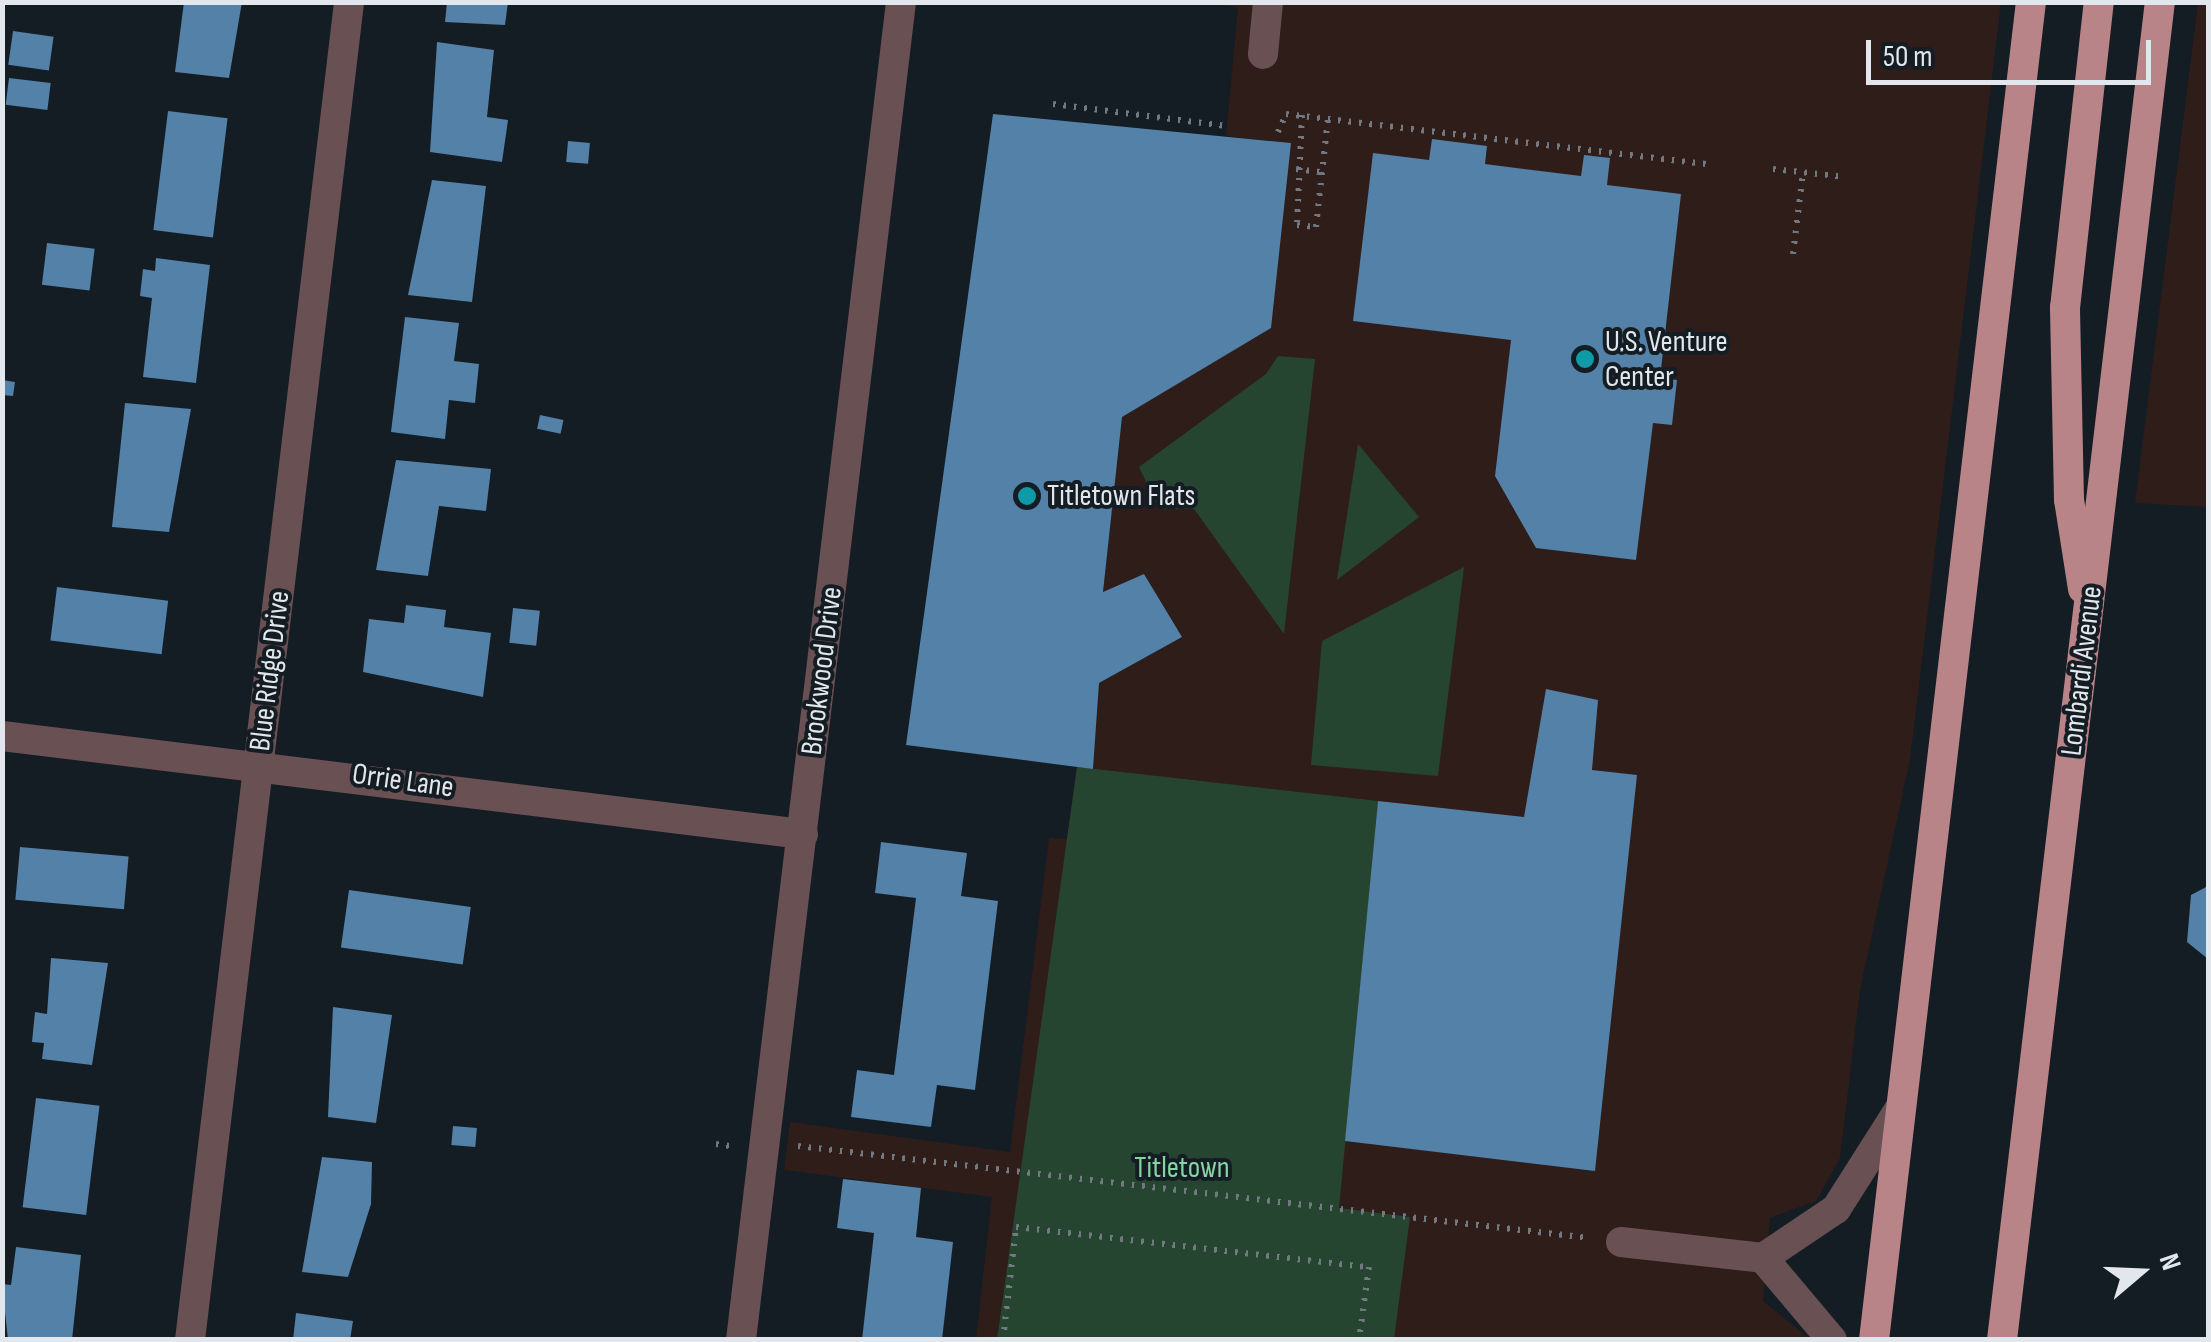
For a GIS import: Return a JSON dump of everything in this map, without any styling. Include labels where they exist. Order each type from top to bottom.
[{"type":"main road","points":[[1874,1340],[2031,2]]},
{"type":"main road","points":[[2089,617],[2068,500],[2066,308],[2099,2]]},
{"type":"main road","name":"Lombardi Avenue","points":[[2002,1340],[2160,2]]},
{"type":"street","name":"Blue Ridge Drive","points":[[190,1340],[349,2]]},
{"type":"street","name":"Brookwood Drive","points":[[741,1340],[900,2]]},
{"type":"street","points":[[1263,54],[1268,2]]},
{"type":"street","name":"Orrie Lane","points":[[2,736],[260,762],[803,834]]},
{"type":"street","points":[[1621,1242],[1762,1258],[1836,1209],[1900,1108]]},
{"type":"street","points":[[1762,1258],[1832,1340]]},
{"type":"path","points":[[1053,104],[1227,126]]},
{"type":"path","points":[[1278,132],[1286,114],[1302,115],[1708,164]]},
{"type":"path","points":[[1302,115],[1296,169],[1298,224],[1316,227],[1328,118]]},
{"type":"path","points":[[1296,169],[1322,172]]},
{"type":"path","points":[[1773,169],[1846,178]]},
{"type":"path","points":[[1793,254],[1803,172]]},
{"type":"path","points":[[716,1144],[730,1146]]},
{"type":"path","points":[[788,1144],[1621,1242]]},
{"type":"path","points":[[1003,1340],[1016,1227],[1368,1267],[1359,1340]]},
{"type":"shaded area","points":[[1205,3],[2001,3],[1910,760],[1860,990],[1840,1158],[1816,1201],[1770,1218],[1763,1301],[1810,1339],[976,1339],[992,1197],[784,1170],[790,1122],[1010,1152],[1049,838],[1067,839],[1077,767],[1093,768],[1099,683],[1182,637],[1144,574],[1103,592],[1122,417],[1291,143],[1226,136],[1238,7]]},
{"type":"shaded area","points":[[2198,3],[2208,3],[2208,507],[2135,503]]},
{"type":"green space","points":[[1278,356],[1315,359],[1284,634],[1194,509],[1159,509],[1139,467],[1266,374]]},
{"type":"green space","points":[[1358,444],[1419,517],[1337,580]]},
{"type":"green space","points":[[1464,567],[1438,776],[1311,765],[1322,641]]},
{"type":"green space","name":"Titletown","points":[[1077,767],[1378,801],[1339,1208],[1410,1217],[1394,1339],[997,1340]]},
{"type":"building","points":[[184,2],[242,2],[229,78],[175,72]]},
{"type":"building","points":[[447,2],[508,2],[505,25],[445,22]]},
{"type":"building","points":[[13,31],[54,37],[49,70],[8,65]]},
{"type":"building","points":[[437,42],[494,50],[487,117],[508,120],[502,162],[430,152]]},
{"type":"building","points":[[9,78],[51,83],[47,110],[6,105]]},
{"type":"building","points":[[168,111],[228,118],[213,237],[153,230]]},
{"type":"building","name":"Titletown Flats","points":[[993,114],[1291,143],[1271,328],[1122,417],[1103,592],[1144,574],[1182,637],[1099,683],[1093,769],[906,745]]},
{"type":"building","name":"U.S. Venture Center","points":[[1432,139],[1487,146],[1485,164],[1581,176],[1584,155],[1610,158],[1607,185],[1681,194],[1660,378],[1677,380],[1672,425],[1653,423],[1636,560],[1536,548],[1495,476],[1511,340],[1353,321],[1373,153],[1429,160]]},
{"type":"building","points":[[568,141],[590,143],[588,164],[566,162]]},
{"type":"building","points":[[432,180],[486,186],[472,302],[408,295]]},
{"type":"building","points":[[47,243],[95,249],[90,291],[42,285]]},
{"type":"building","points":[[156,258],[210,265],[196,383],[143,377],[152,298],[140,296],[143,269],[155,271]]},
{"type":"building","points":[[405,317],[459,323],[454,361],[479,364],[475,403],[449,400],[445,439],[391,432]]},
{"type":"building","points":[[2,380],[15,382],[13,396],[2,395]]},
{"type":"building","points":[[125,403],[191,409],[169,532],[112,527]]},
{"type":"building","points":[[540,415],[563,420],[561,434],[537,429]]},
{"type":"building","points":[[396,460],[491,469],[486,511],[439,506],[428,576],[376,570]]},
{"type":"building","points":[[57,587],[168,601],[162,654],[50,641]]},
{"type":"building","points":[[406,605],[446,610],[444,627],[491,633],[483,697],[363,672],[369,619],[404,623]]},
{"type":"building","points":[[513,608],[540,611],[536,646],[509,643]]},
{"type":"building","points":[[1546,689],[1598,700],[1592,770],[1637,775],[1595,1171],[1345,1141],[1378,801],[1524,817]]},
{"type":"building","points":[[881,842],[967,853],[961,896],[998,901],[975,1090],[937,1085],[931,1127],[851,1117],[857,1070],[894,1075],[916,898],[875,893]]},
{"type":"building","points":[[20,847],[129,856],[124,909],[15,900]]},
{"type":"building","points":[[2208,886],[2208,959],[2187,942],[2191,895]]},
{"type":"building","points":[[349,890],[471,907],[463,965],[341,947]]},
{"type":"building","points":[[51,958],[108,963],[92,1065],[42,1059],[44,1043],[32,1042],[35,1012],[47,1014]]},
{"type":"building","points":[[333,1007],[392,1015],[376,1123],[328,1117]]},
{"type":"building","points":[[36,1098],[100,1106],[86,1215],[23,1207]]},
{"type":"building","points":[[453,1126],[477,1128],[475,1147],[451,1145]]},
{"type":"building","points":[[322,1157],[372,1162],[371,1204],[348,1277],[302,1272]]},
{"type":"building","points":[[843,1179],[921,1188],[916,1237],[953,1242],[942,1340],[862,1340],[874,1233],[837,1228]]},
{"type":"building","points":[[16,1247],[81,1255],[72,1340],[8,1340],[2,1284],[11,1285]]},
{"type":"building","points":[[296,1313],[353,1321],[350,1340],[293,1340]]},
{"type":"place","name":"U.S. Venture Center","points":[[1585,359]]},
{"type":"place","name":"Titletown Flats","points":[[1027,496]]}]
